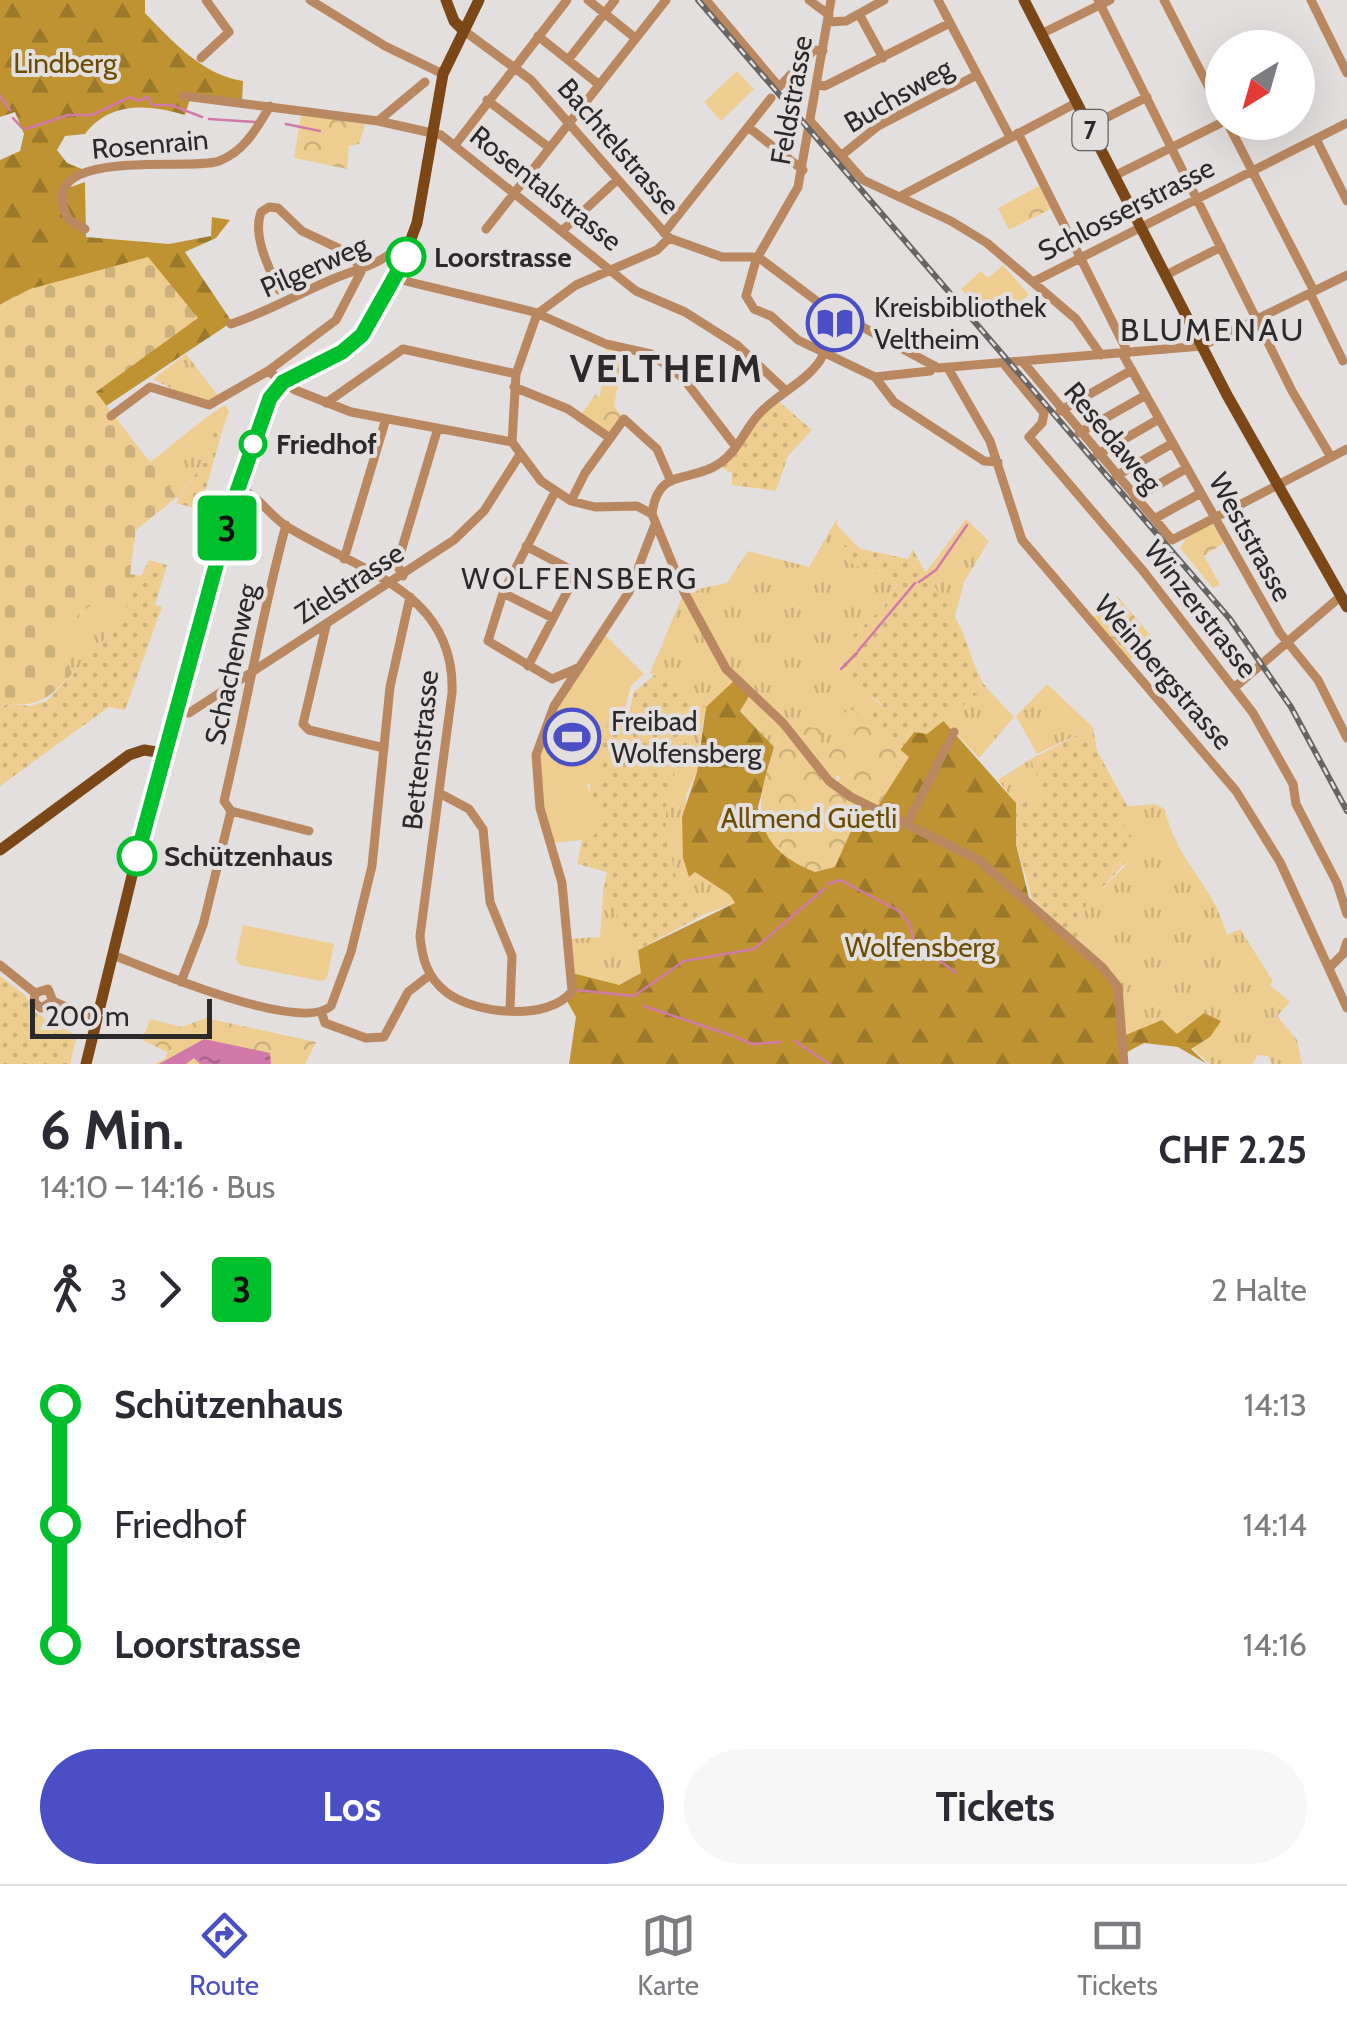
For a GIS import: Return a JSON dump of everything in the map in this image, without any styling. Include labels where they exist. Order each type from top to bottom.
[{"type":"main road","points":[[446,0],[454,21],[463,30]]},
{"type":"main road","points":[[86,1064],[175,712],[238,488],[264,412],[283,382],[357,340],[397,278],[410,245],[443,74],[479,0]]},
{"type":"main road","name":"7","points":[[1024,0],[1202,346],[1344,601]]},
{"type":"main road","points":[[0,850],[128,754],[144,750],[164,753]]},
{"type":"street","points":[[201,58],[229,34],[206,0]]},
{"type":"street","points":[[310,0],[385,46],[443,74]]},
{"type":"street","points":[[455,145],[566,0]]},
{"type":"street","points":[[588,0],[634,36]]},
{"type":"street","points":[[568,60],[615,0]]},
{"type":"street","points":[[486,229],[547,146],[666,0]]},
{"type":"street","points":[[706,0],[780,87],[814,50],[822,51]]},
{"type":"street","points":[[809,0],[828,18],[844,22],[884,0]]},
{"type":"street","name":"Feldstrasse","points":[[758,256],[798,187],[803,170],[831,0]]},
{"type":"street","name":"Weststrasse","points":[[938,0],[1082,256],[1132,370],[1173,444],[1287,642],[1318,680],[1347,738]]},
{"type":"street","points":[[1164,0],[1205,81]]},
{"type":"street","points":[[1311,0],[1347,73]]},
{"type":"street","points":[[1041,34],[1103,1],[1171,148],[1331,457]]},
{"type":"street","points":[[859,14],[883,58]]},
{"type":"street","points":[[817,85],[825,86],[950,24]]},
{"type":"street","name":"Bachtelstrasse","points":[[463,30],[514,66],[568,120],[666,236],[722,256],[758,256]]},
{"type":"street","points":[[538,36],[597,83]]},
{"type":"street","name":"Buchsweg","points":[[842,154],[878,126],[977,75]]},
{"type":"street","points":[[378,121],[425,82]]},
{"type":"street","name":"Rosentalstrasse","points":[[184,96],[378,121],[432,132],[455,145],[636,290],[685,312],[737,345],[785,390]]},
{"type":"street","points":[[1088,127],[1147,97]]},
{"type":"street","points":[[770,98],[657,250],[566,291],[537,314],[514,386],[512,442],[518,456],[555,492],[571,501],[595,507],[638,506],[670,479],[718,464],[761,412],[818,363],[824,351],[827,308]]},
{"type":"street","points":[[488,100],[547,146]]},
{"type":"street","points":[[899,197],[1076,103]]},
{"type":"street","name":"Rosenrain","points":[[85,229],[68,220],[64,207],[66,192],[82,172],[101,166],[216,162],[241,148],[270,106]]},
{"type":"street","points":[[811,122],[863,180],[971,232],[1087,331],[1101,355]]},
{"type":"street","name":"Schlosserstrasse","points":[[1033,282],[1347,123]]},
{"type":"street","points":[[748,127],[803,170]]},
{"type":"street","points":[[1114,176],[1205,132]]},
{"type":"street","points":[[1316,139],[1347,201]]},
{"type":"street","points":[[1235,140],[1343,361]]},
{"type":"street","points":[[563,230],[617,180]]},
{"type":"street","points":[[111,416],[150,387],[209,405],[268,371],[330,326],[361,272],[353,255],[302,231],[278,208],[268,207],[259,215],[258,224],[264,253],[280,290]]},
{"type":"street","name":"Pilgerweg","points":[[231,324],[337,277],[384,262],[402,243],[410,245]]},
{"type":"street","points":[[1166,275],[1221,247]]},
{"type":"street","points":[[998,462],[984,461],[894,402],[875,378],[798,340],[750,304],[747,289],[758,256],[827,308],[935,366],[948,368],[1202,346],[1347,275]]},
{"type":"street","points":[[397,278],[537,314],[670,366],[736,446]]},
{"type":"street","points":[[326,403],[403,349],[516,374]]},
{"type":"street","name":"Resedaweg","points":[[1023,362],[1060,411],[1172,540],[1216,519]]},
{"type":"street","name":"Winzerstrasse","points":[[1003,364],[1044,413],[1042,423],[1029,437],[1234,687],[1293,784],[1296,804],[1337,883],[1347,914]]},
{"type":"street","points":[[875,378],[930,372],[935,366]]},
{"type":"street","name":"Weinbergstrasse","points":[[948,368],[951,380],[979,419],[998,462],[1016,525],[1033,556],[1236,791],[1280,862],[1347,1008]]},
{"type":"street","points":[[1060,411],[1132,370]]},
{"type":"street","points":[[268,371],[326,403],[385,422],[512,442]]},
{"type":"street","points":[[514,386],[568,409],[610,438]]},
{"type":"street","points":[[1079,433],[1146,395]]},
{"type":"street","points":[[571,501],[624,419],[657,449],[670,479]]},
{"type":"street","points":[[1097,455],[1160,420]]},
{"type":"street","points":[[344,559],[385,422]]},
{"type":"street","points":[[402,576],[397,565],[437,431]]},
{"type":"street","points":[[1116,476],[1173,444]]},
{"type":"street","points":[[1216,519],[1347,449]]},
{"type":"street","name":"Zielstrasse","points":[[175,712],[189,712],[326,626],[468,529],[518,456]]},
{"type":"street","points":[[1135,498],[1187,468]]},
{"type":"street","name":"Bettenstrasse","points":[[238,488],[286,525],[410,598],[438,622],[452,655],[452,694],[441,794],[420,936],[430,975]]},
{"type":"street","points":[[555,492],[503,593],[488,641],[552,679],[580,667]]},
{"type":"street","points":[[1154,519],[1201,493]]},
{"type":"street","points":[[322,1014],[325,1024],[344,1032],[366,1038],[384,1036],[408,992],[430,975],[462,1002],[510,1009],[544,1008],[566,999],[572,991],[562,883],[540,808],[535,770],[548,718],[629,592],[653,519],[654,495]]},
{"type":"street","points":[[638,506],[653,519],[684,592],[726,669],[783,723],[836,788],[980,860],[1112,977],[1121,1008],[1124,1064]]},
{"type":"street","name":"Schachenweg","points":[[180,982],[203,925],[231,811],[224,801],[258,633],[286,525]]},
{"type":"street","points":[[526,546],[577,573],[528,666]]},
{"type":"street","points":[[503,593],[553,618]]},
{"type":"street","points":[[322,1014],[331,1006],[339,987],[361,914],[377,838],[390,687],[410,598]]},
{"type":"street","points":[[1234,687],[1344,601]]},
{"type":"street","points":[[326,626],[303,724],[308,730],[384,748]]},
{"type":"street","points":[[908,824],[954,732]]},
{"type":"street","points":[[441,794],[469,809],[483,829],[490,902],[512,956],[510,1009]]},
{"type":"street","points":[[231,811],[309,831]]},
{"type":"street","points":[[1331,966],[1344,954],[1347,942]]},
{"type":"street","points":[[112,955],[180,982],[252,1002],[322,1014]]},
{"type":"street","points":[[0,965],[35,993],[34,1002],[40,1008],[53,1001],[96,1020]]},
{"type":"green space","name":"Lindberg","points":[[0,0],[145,0],[145,13],[190,56],[215,72],[243,81],[242,102],[191,96],[185,115],[144,107],[118,111],[95,123],[85,134],[65,136],[57,150],[67,163],[82,169],[73,177],[71,187],[85,182],[86,237],[169,244],[211,236],[212,217],[230,220],[216,238],[185,252],[232,322],[91,416],[106,270],[14,297],[0,305],[0,160],[20,151],[24,134],[15,112],[0,117]]},
{"type":"green space","points":[[737,71],[754,89],[721,121],[704,102]]},
{"type":"green space","points":[[301,115],[365,124],[359,144],[349,146],[347,169],[294,158]]},
{"type":"green space","points":[[1041,185],[1053,208],[1009,230],[998,208]]},
{"type":"green space","points":[[148,257],[198,318],[96,392],[177,497],[136,530],[130,574],[143,576],[116,627],[95,602],[58,631],[72,674],[44,699],[7,704],[0,709],[0,305],[30,289]]},
{"type":"green space","points":[[1003,265],[1029,295],[990,322],[961,289],[981,271],[988,278]]},
{"type":"green space","points":[[606,344],[625,348],[614,406],[624,419],[610,438],[580,416],[596,394],[600,397]]},
{"type":"green space","points":[[186,354],[220,398],[198,402],[153,379]]},
{"type":"green space","points":[[775,398],[812,430],[788,456],[776,491],[732,485],[732,473],[718,465]]},
{"type":"green space","points":[[225,405],[229,411],[221,434],[214,433],[209,454],[178,499],[150,462]]},
{"type":"green space","points":[[214,432],[221,435],[200,510],[176,503],[209,454]]},
{"type":"green space","points":[[838,517],[837,525],[864,553],[845,545],[846,561],[898,583],[883,608],[851,637],[839,671],[883,707],[840,739],[836,783],[783,723],[774,747],[740,710],[736,680],[706,707],[650,673],[684,592],[727,583],[748,551],[809,567]]},
{"type":"green space","points":[[966,519],[989,541],[964,582],[955,617],[935,594],[925,573]]},
{"type":"green space","points":[[1212,523],[1225,542],[1204,556],[1220,585],[1213,588],[1180,548],[1188,535]]},
{"type":"green space","points":[[844,545],[908,559],[913,549],[959,624],[986,687],[927,734],[914,732],[900,750],[852,710],[882,705],[839,672],[851,637],[883,608],[898,583],[846,561]]},
{"type":"green space","points":[[149,560],[167,565],[155,605],[162,607],[125,710],[109,707],[0,786],[0,709],[7,704],[30,706],[47,701],[116,627]]},
{"type":"green space","points":[[1117,596],[1154,639],[1129,661],[1092,619]]},
{"type":"green space","points":[[95,602],[116,627],[72,674],[58,631]]},
{"type":"green space","name":"Freibad Wolfensberg","points":[[605,635],[644,674],[631,686],[624,713],[615,711],[611,725],[606,724],[596,782],[587,784],[601,827],[591,839],[554,843],[538,781],[539,755],[555,710]]},
{"type":"green space","points":[[654,675],[706,707],[702,727],[696,727],[675,772],[666,806],[668,840],[679,888],[687,891],[703,915],[638,950],[603,891],[607,872],[577,864],[582,840],[591,839],[590,789],[599,741],[615,711],[629,712],[634,692]]},
{"type":"green space","name":"Wolfensberg","points":[[736,679],[751,693],[740,711],[774,747],[758,807],[759,818],[863,804],[908,757],[900,750],[914,732],[927,733],[941,718],[1016,803],[1016,844],[1030,902],[1112,977],[1121,1037],[1162,1020],[1177,1034],[1204,1013],[1221,1021],[1210,1037],[1191,1049],[1207,1064],[1178,1047],[1144,1043],[1120,1056],[1123,1064],[569,1064],[576,1017],[566,999],[572,973],[619,985],[641,973],[638,950],[735,903],[730,895],[695,872],[689,877],[683,858],[682,817],[697,772],[706,707]]},
{"type":"green space","points":[[1047,684],[1093,727],[1037,754],[1016,716]]},
{"type":"green space","points":[[986,687],[1014,717],[979,758],[941,718]]},
{"type":"green space","name":"Allmend Güetli","points":[[852,710],[909,757],[876,809],[863,804],[835,867],[815,872],[790,860],[774,845],[764,828],[763,789],[783,723],[821,729],[819,766],[837,782],[840,778],[825,759],[840,740],[835,735],[841,713]]},
{"type":"green space","points":[[696,727],[702,727],[697,772],[686,795],[690,876],[694,871],[731,895],[735,903],[703,915],[687,892],[679,888],[666,822],[669,790]]},
{"type":"green space","points":[[1093,727],[1097,751],[1128,807],[1119,815],[1136,851],[1099,891],[1088,894],[1080,943],[1032,899],[1016,844],[1016,803],[1044,798],[1031,759]]},
{"type":"green space","points":[[1031,759],[1044,798],[1016,803],[998,780]]},
{"type":"green space","points":[[1155,804],[1165,809],[1177,843],[1213,900],[1227,935],[1240,929],[1273,981],[1270,985],[1290,1002],[1277,1016],[1297,1040],[1302,1064],[1272,1064],[1268,1056],[1258,1055],[1252,1064],[1210,1064],[1192,1048],[1210,1037],[1220,1021],[1204,1013],[1177,1034],[1121,1038],[1080,943],[1088,894],[1099,891],[1125,866],[1119,814],[1128,806]]},
{"type":"green space","points":[[603,891],[641,953],[641,974],[616,986],[572,973],[568,939],[600,937]]},
{"type":"green space","points":[[243,925],[334,944],[327,978],[321,981],[240,965],[236,959]]},
{"type":"green space","points":[[0,976],[26,996],[33,1011],[77,1036],[70,1064],[0,1064]]},
{"type":"green space","points":[[206,1018],[316,1042],[305,1064],[155,1064],[166,1058],[167,1052],[142,1040],[150,1019],[182,1027]]},
{"type":"water","points":[[204,1039],[270,1053],[271,1064],[200,1064],[194,1058],[186,1064],[159,1064]]},
{"type":"waterway","points":[[0,96],[10,110]]},
{"type":"waterway","points":[[26,129],[68,115],[92,115],[130,97],[138,101],[148,97],[152,105],[171,105],[202,117]]},
{"type":"waterway","points":[[13,118],[22,128]]},
{"type":"waterway","points":[[209,119],[255,122]]},
{"type":"waterway","points":[[286,124],[320,131]]},
{"type":"waterway","points":[[919,582],[936,570],[967,525]]},
{"type":"waterway","points":[[858,651],[915,583]]},
{"type":"waterway","points":[[841,669],[857,653]]},
{"type":"waterway","points":[[828,884],[840,880],[899,911],[909,923],[914,941],[956,973]]},
{"type":"waterway","points":[[576,990],[634,996],[684,961],[754,949],[825,888]]},
{"type":"waterway","points":[[644,1006],[733,1036]]},
{"type":"waterway","points":[[736,1037],[752,1044],[781,1042]]},
{"type":"waterway","points":[[795,1041],[829,1064]]},
{"type":"tunnel","points":[[1171,552],[1174,549]]},
{"type":"railway","points":[[698,0],[1230,619],[1291,707],[1347,811]]},
{"type":"bus line","name":"3","points":[[137,856],[233,503],[270,398],[283,382],[342,352],[362,335],[377,316],[406,257]]},
{"type":"place","name":"Loorstrasse","points":[[406,257]]},
{"type":"place","name":"Kreisbibliothek Veltheim","points":[[835,323]]},
{"type":"place","name":"Friedhof","points":[[253,444]]},
{"type":"place","name":"Freibad Wolfensberg","points":[[572,737]]},
{"type":"place","name":"Schützenhaus","points":[[137,856]]},
{"type":"district","name":"BLUMENAU","points":[[1213,329]]},
{"type":"district","name":"VELTHEIM","points":[[667,368]]},
{"type":"district","name":"WOLFENSBERG","points":[[580,578]]}]
